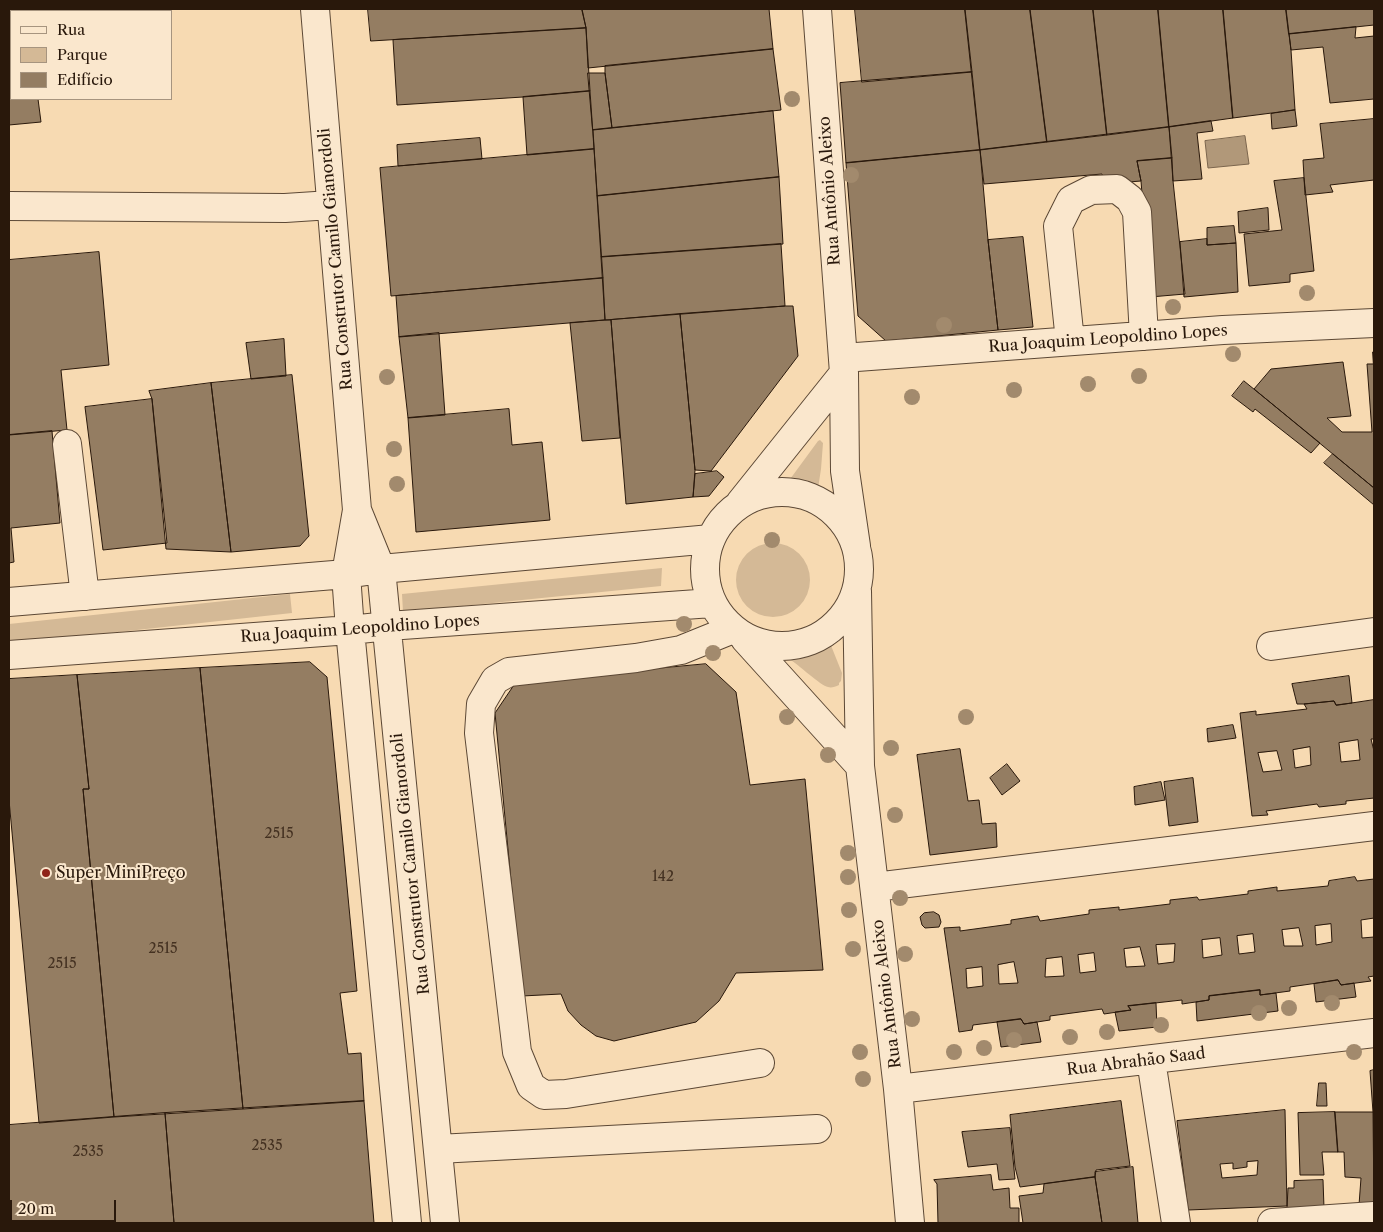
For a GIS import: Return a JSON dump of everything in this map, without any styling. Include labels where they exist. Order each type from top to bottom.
[{"type":"street","name":"Rua Construtor Camilo Gianordoli","points":[[315,9],[357,510],[346,574],[350,630],[407,1223]]},
{"type":"street","name":"Rua Antônio Aleixo","points":[[817,9],[843,366],[845,471],[856,546]]},
{"type":"street","points":[[1070,342],[1058,226],[1071,200],[1091,190],[1117,189],[1130,199],[1137,212],[1144,336]]},
{"type":"street","points":[[9,206],[284,208],[331,205]]},
{"type":"street","name":"Rua Joaquim Leopoldino Lopes","points":[[843,366],[1144,336],[1223,330],[1374,324]]},
{"type":"street","points":[[843,366],[738,505],[722,520],[711,539],[704,571],[712,603],[725,623],[738,633],[860,766]]},
{"type":"street","points":[[67,444],[85,596]]},
{"type":"street","points":[[738,505],[765,493],[794,492],[821,502],[843,521],[856,546],[860,569],[857,591],[844,616],[824,636],[798,646],[770,647],[738,633],[681,650],[636,658],[509,672],[495,680],[481,704],[479,733],[517,1052],[531,1086],[544,1095],[566,1094],[760,1063]]},
{"type":"street","name":"Rua Construtor Camilo Gianordoli","points":[[357,510],[381,569],[445,1223]]},
{"type":"street","points":[[9,602],[346,574],[381,569],[711,539]]},
{"type":"street","name":"Rua Antônio Aleixo","points":[[857,591],[860,766],[898,1089],[910,1223]]},
{"type":"street","name":"Rua Joaquim Leopoldino Lopes","points":[[9,655],[712,603]]},
{"type":"street","points":[[1271,646],[1374,632]]},
{"type":"street","points":[[875,887],[1374,826]]},
{"type":"street","name":"Rua Abrahão Saad","points":[[898,1089],[1374,1034]]},
{"type":"street","points":[[1151,1060],[1176,1223]]},
{"type":"street","points":[[438,1149],[817,1129]]},
{"type":"street","points":[[1272,1223],[1374,1216]]},
{"type":"green space","points":[[820,440],[823,443],[817,495],[804,491],[785,489],[785,486]]},
{"type":"green space","points":[[766,543],[780,543],[794,549],[804,559],[810,573],[808,594],[794,611],[780,617],[766,617],[752,611],[742,601],[736,587],[736,573],[742,559],[752,549]]},
{"type":"green space","points":[[662,568],[661,586],[403,612],[402,594]]},
{"type":"green space","points":[[290,594],[292,613],[9,644],[9,624]]},
{"type":"green space","points":[[828,638],[842,673],[839,685],[832,687],[820,683],[789,659],[790,654]]},
{"type":"shaded area","points":[[1245,136],[1249,164],[1208,168],[1205,141]]},
{"type":"building","points":[[9,9],[32,9],[10,10]]},
{"type":"building","points":[[138,9],[138,10],[77,10]]},
{"type":"building","points":[[368,9],[582,9],[586,28],[371,41]]},
{"type":"building","points":[[582,9],[769,9],[773,49],[588,68],[586,28]]},
{"type":"building","points":[[855,9],[965,9],[972,72],[862,82]]},
{"type":"building","points":[[965,9],[1030,9],[1047,142],[980,150]]},
{"type":"building","points":[[1030,9],[1093,9],[1107,135],[1047,142]]},
{"type":"building","points":[[1093,9],[1158,9],[1169,127],[1107,135]]},
{"type":"building","points":[[1158,9],[1223,9],[1233,118],[1169,127]]},
{"type":"building","points":[[1223,9],[1286,9],[1295,110],[1233,118]]},
{"type":"building","points":[[1286,9],[1374,9],[1374,25],[1289,34]]},
{"type":"building","points":[[10,26],[10,76],[9,76]]},
{"type":"building","points":[[1356,27],[1355,38],[1374,36],[1374,99],[1330,103],[1323,47],[1291,50],[1289,34]]},
{"type":"building","points":[[586,28],[590,91],[397,105],[393,40]]},
{"type":"building","points":[[773,49],[781,110],[612,128],[605,66]]},
{"type":"building","points":[[972,72],[980,150],[846,163],[840,83]]},
{"type":"building","points":[[588,73],[605,73],[612,128],[593,130]]},
{"type":"building","points":[[10,79],[10,100],[38,100],[41,122],[9,125]]},
{"type":"building","points":[[590,91],[594,149],[527,155],[523,97]]},
{"type":"building","points":[[1295,110],[1297,126],[1272,129],[1271,114]]},
{"type":"building","points":[[773,111],[779,177],[597,196],[593,130]]},
{"type":"building","points":[[1374,119],[1374,180],[1330,185],[1333,192],[1305,195],[1303,160],[1324,158],[1320,124]]},
{"type":"building","points":[[1211,121],[1213,131],[1197,133],[1202,179],[1173,181],[1169,127]]},
{"type":"building","points":[[1169,127],[1172,158],[1137,161],[1141,181],[1104,184],[1102,174],[984,184],[980,150]]},
{"type":"building","points":[[480,138],[482,159],[398,166],[397,145]]},
{"type":"building","points":[[594,149],[603,278],[391,296],[380,168]]},
{"type":"building","points":[[980,150],[998,330],[886,341],[858,316],[846,163]]},
{"type":"building","points":[[1172,158],[1185,294],[1150,297],[1141,181],[1137,161]]},
{"type":"building","points":[[779,177],[783,244],[601,257],[597,196]]},
{"type":"building","points":[[1304,178],[1314,271],[1290,274],[1290,282],[1249,286],[1244,234],[1282,230],[1274,181]]},
{"type":"building","points":[[1268,208],[1269,230],[1239,233],[1238,212]]},
{"type":"building","points":[[1234,226],[1236,243],[1207,245],[1207,228]]},
{"type":"building","points":[[1023,237],[1033,327],[998,330],[988,240]]},
{"type":"building","points":[[1207,239],[1207,245],[1236,243],[1238,292],[1184,297],[1180,242]]},
{"type":"building","points":[[781,244],[785,306],[605,320],[601,257]]},
{"type":"building","points":[[99,252],[109,365],[61,370],[67,430],[9,435],[9,260]]},
{"type":"building","points":[[603,278],[605,320],[399,337],[396,296]]},
{"type":"building","points":[[793,306],[798,356],[711,471],[695,470],[680,314]]},
{"type":"building","points":[[680,314],[695,470],[693,497],[626,504],[611,320]]},
{"type":"building","points":[[611,320],[620,438],[582,441],[570,323]]},
{"type":"building","points":[[439,333],[445,415],[408,418],[399,337]]},
{"type":"building","points":[[284,339],[286,376],[251,379],[246,343]]},
{"type":"building","points":[[1373,352],[1374,488],[1254,389],[1271,369],[1343,362],[1351,416],[1327,418],[1342,432],[1372,432],[1367,364],[1373,364]]},
{"type":"building","points":[[292,375],[309,536],[300,546],[231,552],[211,383]]},
{"type":"building","points":[[1244,381],[1320,443],[1311,453],[1255,409],[1253,412],[1232,396]]},
{"type":"building","points":[[211,383],[231,552],[166,549],[152,399],[149,391]]},
{"type":"building","points":[[152,399],[167,543],[103,550],[85,407]]},
{"type":"building","points":[[509,409],[512,445],[542,442],[550,520],[416,532],[408,418]]},
{"type":"building","points":[[52,431],[60,523],[11,528],[14,562],[9,563],[9,435]]},
{"type":"building","points":[[1333,454],[1374,488],[1374,505],[1324,463]]},
{"type":"building","points":[[717,471],[724,477],[709,496],[693,497],[695,474]]},
{"type":"building","points":[[310,662],[327,677],[357,991],[340,993],[348,1054],[361,1053],[364,1101],[243,1109],[200,668]]},
{"type":"building","points":[[706,664],[736,692],[750,785],[805,779],[823,970],[736,973],[719,1001],[696,1022],[614,1041],[596,1036],[581,1025],[568,1011],[561,994],[522,996],[495,713],[516,682]]},
{"type":"building","points":[[200,668],[243,1109],[114,1117],[83,789],[89,789],[77,675]]},
{"type":"building","points":[[77,675],[89,789],[83,789],[114,1117],[39,1123],[9,800],[9,679]]},
{"type":"building","points":[[1349,676],[1352,703],[1336,705],[1334,701],[1297,704],[1292,684]]},
{"type":"building","points":[[1374,700],[1374,739],[1371,739],[1374,751],[1374,798],[1346,801],[1346,804],[1319,807],[1317,804],[1266,811],[1268,815],[1252,816],[1240,713],[1256,711],[1256,715],[1307,709],[1304,704],[1334,701],[1336,705]],"holes":[[[1358,740],[1360,760],[1341,762],[1339,743]],[[1310,747],[1311,765],[1295,768],[1293,750]],[[1277,751],[1282,770],[1263,772],[1258,753]]]},
{"type":"building","points":[[1233,725],[1236,738],[1208,742],[1207,729]]},
{"type":"building","points":[[960,749],[968,801],[979,800],[982,824],[996,823],[997,847],[930,855],[917,755]]},
{"type":"building","points":[[1007,764],[1020,781],[1002,795],[990,778]]},
{"type":"building","points":[[1193,778],[1198,822],[1169,826],[1164,782]]},
{"type":"building","points":[[1161,782],[1165,800],[1135,805],[1134,787]]},
{"type":"building","points":[[1355,877],[1357,881],[1374,879],[1374,918],[1361,920],[1362,938],[1374,937],[1374,976],[1368,977],[1371,981],[1341,985],[1338,980],[1290,987],[1290,991],[1260,995],[1260,990],[1209,996],[1209,1000],[1182,1004],[1182,1000],[1128,1006],[1131,1010],[1104,1014],[1102,1009],[1050,1016],[1050,1020],[1024,1024],[1021,1019],[973,1025],[972,1030],[959,1032],[944,928],[960,927],[960,931],[1011,924],[1011,920],[1038,916],[1040,921],[1089,914],[1089,910],[1119,907],[1119,910],[1170,904],[1170,900],[1197,897],[1199,900],[1248,894],[1248,891],[1277,887],[1277,891],[1328,886],[1329,881]],"holes":[[[1331,924],[1332,942],[1316,945],[1315,926]],[[1299,928],[1303,946],[1284,946],[1282,930]],[[1253,934],[1255,952],[1239,954],[1237,936]],[[1220,938],[1222,955],[1203,958],[1202,940]],[[1175,944],[1174,962],[1158,964],[1156,945]],[[1140,947],[1145,966],[1126,967],[1124,949]],[[1094,953],[1096,971],[1080,973],[1078,955]],[[1062,957],[1064,976],[1045,977],[1046,959]],[[1014,962],[1018,983],[999,984],[998,965]],[[982,967],[983,986],[967,988],[966,969]]]},
{"type":"building","points":[[934,912],[939,915],[941,922],[939,927],[925,928],[920,917],[924,913]]},
{"type":"building","points":[[1338,980],[1341,985],[1354,983],[1356,997],[1316,1002],[1314,984]]},
{"type":"building","points":[[1260,990],[1260,995],[1276,993],[1278,1011],[1197,1021],[1196,1002],[1209,1000],[1209,996]]},
{"type":"building","points":[[1156,1003],[1157,1027],[1119,1031],[1115,1012],[1131,1010],[1128,1006]]},
{"type":"building","points":[[1021,1019],[1024,1024],[1037,1022],[1041,1042],[1001,1047],[997,1022]]},
{"type":"building","points":[[1374,1070],[1374,1112],[1373,1112],[1370,1071]]},
{"type":"building","points":[[1319,1083],[1326,1083],[1327,1106],[1317,1106]]},
{"type":"building","points":[[364,1101],[374,1223],[174,1223],[165,1113]]},
{"type":"building","points":[[1121,1101],[1130,1166],[1096,1170],[1095,1177],[1020,1187],[1015,1167],[1010,1115]]},
{"type":"building","points":[[1285,1110],[1287,1206],[1188,1210],[1177,1121]],"holes":[[[1258,1161],[1257,1175],[1222,1178],[1220,1164],[1233,1163],[1233,1169],[1247,1167],[1247,1162]]]},
{"type":"building","points":[[1335,1112],[1338,1152],[1322,1152],[1324,1175],[1300,1175],[1298,1113]]},
{"type":"building","points":[[1335,1112],[1373,1112],[1374,1206],[1359,1205],[1361,1178],[1345,1177],[1344,1152],[1338,1152]]},
{"type":"building","points":[[165,1113],[174,1223],[9,1223],[9,1125]]},
{"type":"building","points":[[1010,1128],[1015,1179],[999,1180],[997,1164],[968,1167],[962,1132]]},
{"type":"building","points":[[1133,1167],[1138,1223],[1102,1223],[1095,1172]]},
{"type":"building","points":[[991,1175],[993,1190],[1009,1188],[1010,1208],[1019,1208],[1019,1223],[938,1223],[937,1184],[934,1180]]},
{"type":"building","points":[[1095,1177],[1102,1223],[1023,1223],[1019,1196],[1043,1193],[1044,1184]]},
{"type":"building","points":[[1323,1180],[1324,1208],[1287,1208],[1288,1188],[1294,1188],[1294,1181]]},
{"type":"place","name":"Super MiniPreço","points":[[46,873]]}]
